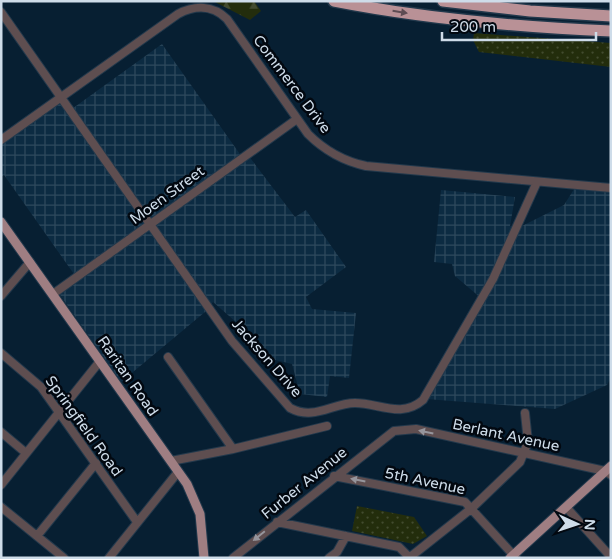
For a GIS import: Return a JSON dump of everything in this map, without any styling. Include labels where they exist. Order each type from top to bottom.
[{"type":"highway","points":[[334,1],[474,22],[611,31]]},
{"type":"highway","points":[[443,1],[530,11],[611,16]]},
{"type":"main road","name":"Raritan Road","points":[[1,222],[192,491],[200,514],[204,558]]},
{"type":"main road","points":[[513,557],[566,507],[609,471]]},
{"type":"street","name":"Commerce Drive","points":[[1,140],[178,14],[202,7],[214,10],[227,19],[297,119],[322,147],[339,157],[357,164],[611,188]]},
{"type":"street","name":"Jackson Drive","points":[[1,12],[232,341],[290,408],[296,411],[320,413],[355,403],[398,411],[408,409],[422,400],[494,278],[537,182]]},
{"type":"street","name":"Moen Street","points":[[53,294],[297,119]]},
{"type":"street","points":[[1,296],[30,262]]},
{"type":"street","name":"Springfield Road","points":[[1,353],[41,387],[137,522]]},
{"type":"street","points":[[168,357],[233,449]]},
{"type":"street","points":[[1,484],[100,361]]},
{"type":"street","points":[[277,522],[398,547],[409,557],[472,508],[518,465],[526,452],[528,438],[525,413]]},
{"type":"street","points":[[171,462],[327,426]]},
{"type":"street","name":"Berlant Avenue","points":[[394,431],[416,430],[609,471]]},
{"type":"street","name":"Furber Avenue","points":[[233,558],[334,476],[394,431]]},
{"type":"street","points":[[1,432],[26,453]]},
{"type":"street","points":[[37,536],[96,463]]},
{"type":"street","points":[[109,558],[178,472]]},
{"type":"street","name":"5th Avenue","points":[[334,476],[462,501],[472,508],[513,557]]},
{"type":"street","points":[[1,507],[64,558]]},
{"type":"street","points":[[566,507],[611,557]]},
{"type":"street","points":[[329,558],[336,552],[346,536]]},
{"type":"shaded area","points":[[162,44],[242,157],[248,155],[295,217],[306,210],[346,267],[306,297],[312,309],[356,313],[349,378],[330,376],[327,397],[300,394],[292,364],[271,359],[252,336],[213,302],[205,312],[121,382],[58,292],[76,277],[4,175],[1,177],[1,138],[59,97],[69,111]]},
{"type":"shaded area","points":[[576,186],[611,189],[611,377],[607,385],[555,409],[426,399],[482,299],[455,276],[452,264],[434,262],[441,190],[515,197],[510,226],[518,228],[564,205]]},
{"type":"green space","points":[[213,1],[254,1],[261,11],[250,20]]},
{"type":"green space","points":[[474,33],[611,43],[611,67],[479,52],[473,40]]},
{"type":"green space","points":[[357,506],[414,517],[427,536],[413,544],[352,531]]}]
